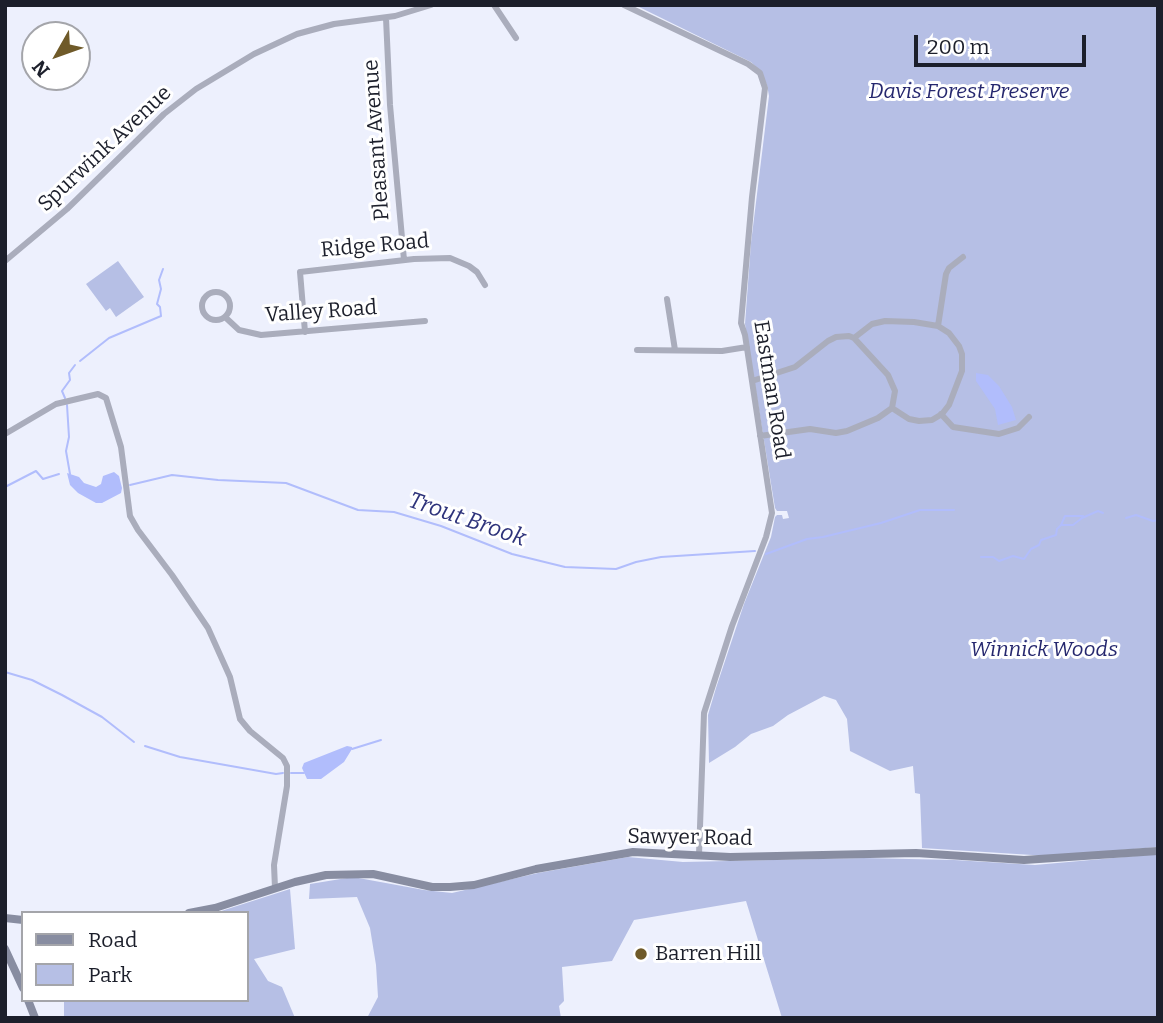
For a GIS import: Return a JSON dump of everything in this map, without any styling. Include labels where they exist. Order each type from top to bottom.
[{"type":"street","name":"Spurwink Avenue","points":[[5,261],[66,209],[164,114],[196,89],[263,49],[297,34],[334,24],[386,18],[430,5]]},
{"type":"street","points":[[494,5],[516,38]]},
{"type":"street","name":"Eastman Road","points":[[624,5],[757,69],[762,78],[765,99],[752,197],[741,323],[772,513],[704,713],[699,855]]},
{"type":"street","name":"Pleasant Avenue","points":[[386,18],[390,105],[404,260]]},
{"type":"street","points":[[938,326],[946,274],[963,257]]},
{"type":"street","name":"Ridge Road","points":[[305,332],[300,272],[404,260],[455,259],[477,272],[485,285]]},
{"type":"street","name":"Valley Road","points":[[225,317],[230,306],[227,297],[217,292],[211,293],[202,303],[204,313],[211,319],[225,317],[244,332],[267,335],[425,321]]},
{"type":"street","points":[[667,299],[676,350]]},
{"type":"street","points":[[752,381],[795,367],[821,345],[836,337],[854,338],[872,324],[885,321],[938,326],[955,339],[962,354],[962,371],[949,405],[932,420],[919,421],[909,419],[892,408]]},
{"type":"street","points":[[760,436],[810,429],[836,433],[847,431],[878,418],[892,408],[895,391],[888,375],[854,338]]},
{"type":"street","points":[[637,350],[722,351],[747,347]]},
{"type":"street","points":[[5,434],[55,404],[98,394],[106,398],[121,447],[130,516],[208,628],[230,677],[240,719],[250,731],[283,758],[287,766],[288,786],[274,865],[275,888]]},
{"type":"street","points":[[941,414],[953,427],[999,434],[1017,428],[1029,417]]},
{"type":"street","name":"Sawyer Road","points":[[199,911],[326,875],[356,873],[395,877],[432,887],[450,887],[474,885],[536,869],[627,852],[730,857],[916,853],[1024,860],[1158,850]]},
{"type":"street","points":[[5,948],[21,984]]},
{"type":"green space","points":[[635,5],[1158,5],[1158,847],[1048,856],[922,848],[920,794],[915,793],[913,766],[890,771],[850,751],[847,719],[836,700],[824,696],[773,726],[751,734],[709,763],[708,715],[716,688],[744,604],[771,537],[775,517],[782,515],[783,519],[789,518],[787,511],[777,511],[775,508],[745,324],[751,243],[769,96],[760,71],[751,62]]},
{"type":"green space","points":[[118,261],[144,297],[116,317],[110,308],[106,311],[86,284]]},
{"type":"green space","points":[[1158,854],[1158,1018],[782,1018],[746,901],[634,920],[612,961],[562,967],[564,1001],[559,1006],[561,1018],[367,1018],[378,997],[376,965],[370,928],[357,897],[309,899],[310,884],[353,877],[452,893],[538,873],[628,857],[683,862],[864,858],[1035,865]]},
{"type":"green space","points":[[290,889],[295,949],[254,959],[268,981],[282,987],[295,1018],[64,1018],[64,1002],[248,1002],[248,911],[221,911]]},
{"type":"shaded area","points":[[976,373],[988,375],[999,386],[1012,407],[1016,420],[998,425],[995,409],[976,381]]},
{"type":"shaded area","points":[[114,472],[119,476],[121,493],[102,503],[96,503],[78,493],[70,485],[67,473],[96,487],[101,484],[103,476]]},
{"type":"shaded area","points":[[347,746],[352,749],[344,762],[321,779],[307,779],[302,768],[304,763]]},
{"type":"waterway","points":[[80,361],[109,338],[161,316],[157,304],[163,269]]},
{"type":"waterway","points":[[65,398],[62,391],[70,380],[69,373],[75,365]]},
{"type":"waterway","points":[[67,405],[69,437],[66,451],[70,474]]},
{"type":"waterway","name":"Trout Brook","points":[[5,487],[36,471],[43,479],[59,474]]},
{"type":"waterway","name":"Trout Brook","points":[[130,485],[172,475],[286,483],[358,510],[394,512],[441,526],[512,554],[565,567],[616,569],[661,557],[755,551]]},
{"type":"waterway","name":"Trout Brook","points":[[766,554],[807,539],[881,523],[920,510],[954,510]]},
{"type":"waterway","points":[[981,557],[993,557],[999,561],[1013,556],[1024,559],[1041,540],[1056,535],[1061,525],[1073,525],[1098,511],[1103,513]]},
{"type":"waterway","points":[[1126,518],[1136,515],[1158,520]]},
{"type":"waterway","points":[[1061,525],[1065,516],[1083,516]]},
{"type":"waterway","points":[[5,672],[32,680],[62,695],[102,717],[134,742]]},
{"type":"waterway","points":[[352,749],[381,740]]},
{"type":"waterway","points":[[145,746],[180,757],[283,773]]},
{"type":"waterway","points":[[291,773],[304,773]]},
{"type":"place","name":"Barren Hill","points":[[641,954]]},
{"type":"park label","name":"Davis Forest Preserve","points":[[969,92]]},
{"type":"park label","name":"Winnick Woods","points":[[1044,650]]}]
